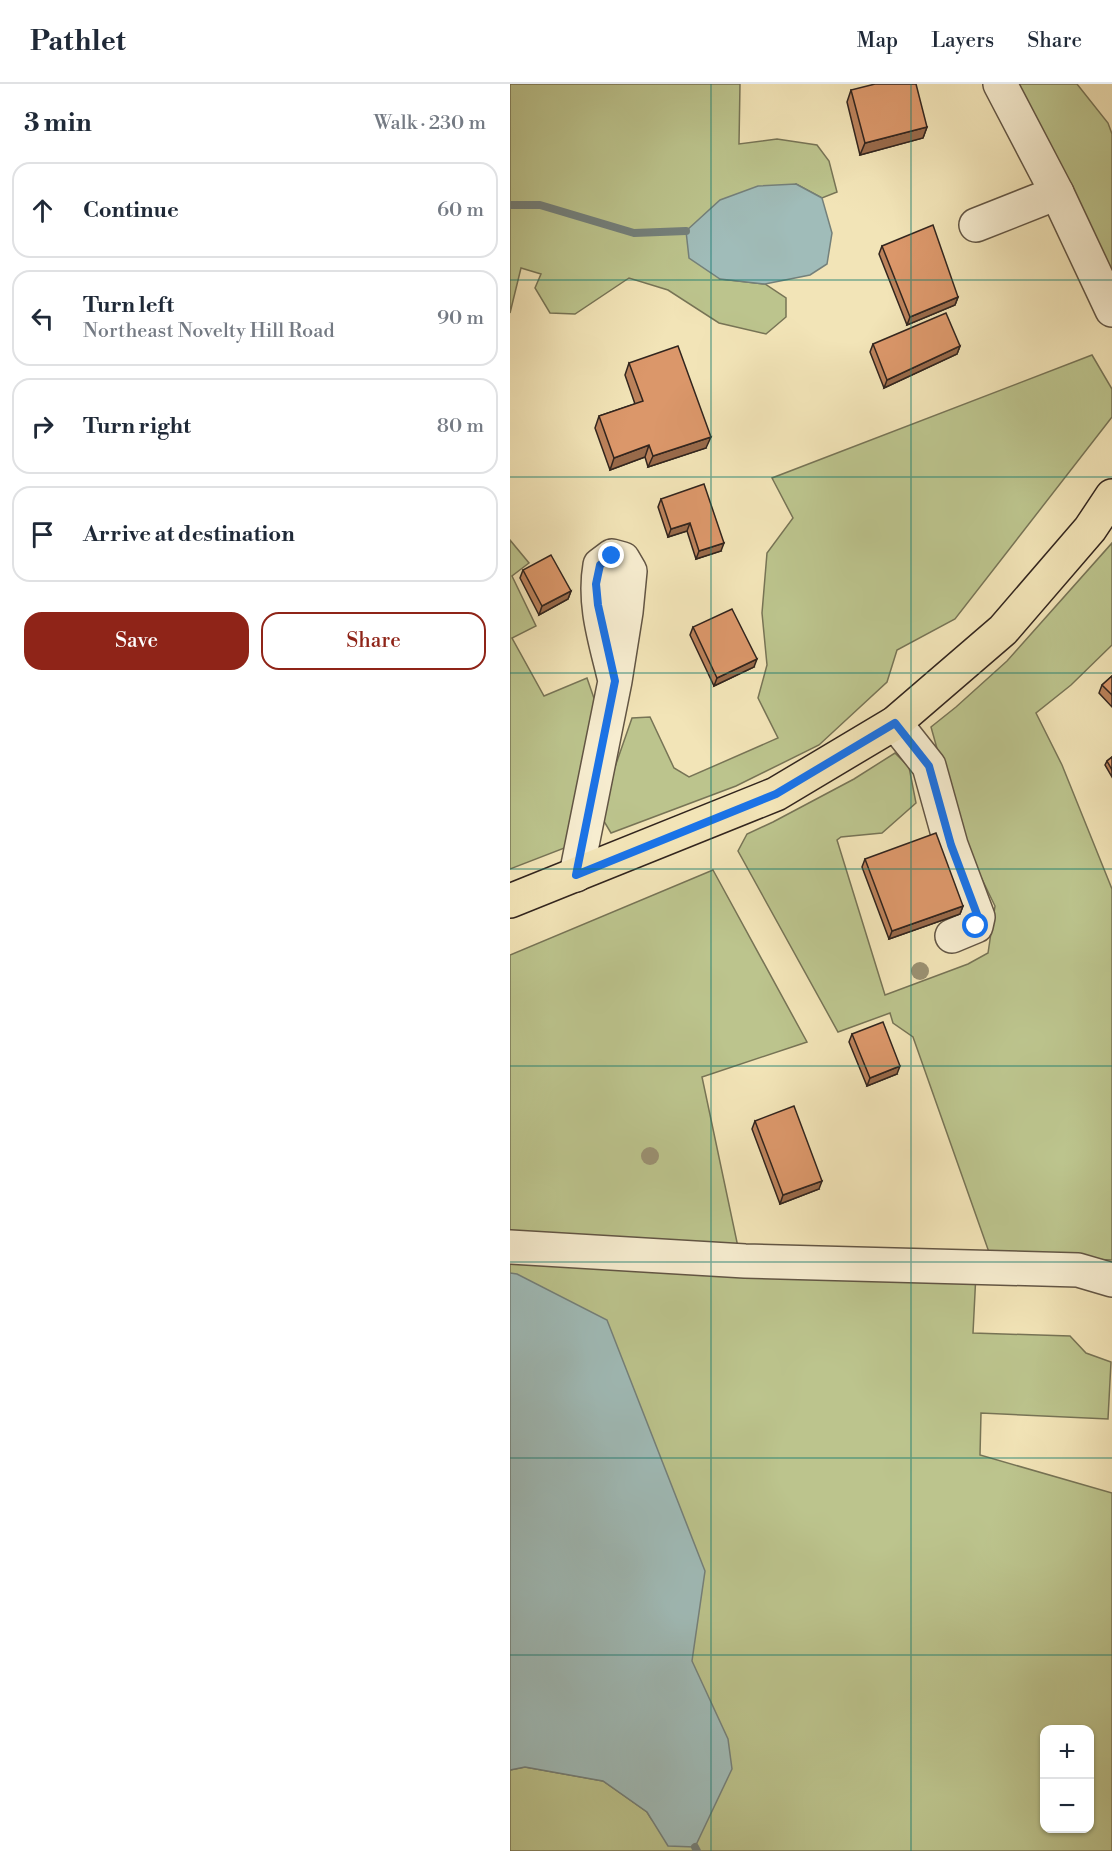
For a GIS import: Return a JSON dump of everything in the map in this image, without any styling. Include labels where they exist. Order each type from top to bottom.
[{"type":"main road","points":[[510,901],[776,794],[895,723],[1003,630],[1090,530],[1112,496]]},
{"type":"street","points":[[1000,84],[1057,193],[1112,310]]},
{"type":"street","points":[[976,225],[1057,193]]},
{"type":"street","points":[[576,875],[615,681]]},
{"type":"street","points":[[895,723],[929,766],[951,845],[978,917],[976,926],[952,936]]},
{"type":"street","points":[[510,1247],[745,1261],[1078,1270],[1112,1280]]},
{"type":"green space","points":[[510,84],[740,84],[739,144],[777,139],[817,145],[829,161],[837,192],[822,198],[796,184],[720,279],[765,284],[786,298],[786,317],[766,334],[719,323],[668,290],[629,278],[575,314],[550,313],[535,288],[541,274],[521,268],[510,313]]},
{"type":"green space","points":[[1013,84],[1077,84],[1108,123],[1112,134],[1112,275]]},
{"type":"green space","points":[[1092,355],[1112,389],[1112,417],[955,619],[897,650],[887,682],[819,745],[736,786],[611,833],[599,813],[632,718],[650,717],[674,768],[689,777],[778,738],[758,698],[767,665],[762,613],[767,553],[793,518],[772,478]]},
{"type":"green space","points":[[510,540],[529,563],[512,576],[536,626],[512,638],[544,696],[587,678],[597,707],[567,847],[510,869]]},
{"type":"green space","points":[[1112,543],[1112,645],[1071,685],[1036,713],[1062,765],[1112,889],[1112,1260],[990,1255],[913,1037],[893,1023],[890,1013],[838,1032],[738,851],[747,834],[854,779],[895,753],[909,767],[916,803],[882,833],[841,837],[837,840],[885,995],[968,964],[988,953],[995,906],[962,838],[931,727],[1007,661]]},
{"type":"green space","points":[[713,870],[807,1042],[702,1077],[738,1247],[510,1239],[510,955]]},
{"type":"green space","points":[[510,1255],[976,1273],[973,1333],[1070,1336],[1086,1353],[1111,1362],[1108,1419],[981,1413],[980,1455],[1112,1493],[1112,1851],[510,1851],[510,1770],[525,1767],[603,1781],[647,1812],[652,1820],[510,1281]]},
{"type":"water","points":[[796,184],[822,198],[832,233],[827,264],[810,275],[765,284],[720,279],[689,258],[686,231],[720,200],[758,186]]},
{"type":"water","points":[[510,1273],[517,1274],[607,1320],[705,1571],[692,1661],[728,1739],[732,1769],[695,1847],[668,1846],[647,1812],[603,1781],[525,1767],[510,1770]]},
{"type":"building","points":[[875,84],[916,84],[927,127],[865,143],[851,90]]},
{"type":"building","points":[[933,225],[958,297],[910,317],[882,246]]},
{"type":"building","points":[[946,313],[960,346],[887,380],[873,344]]},
{"type":"building","points":[[678,346],[711,437],[653,456],[649,445],[614,458],[599,416],[643,401],[629,363]]},
{"type":"building","points":[[704,484],[724,543],[699,551],[690,523],[671,529],[661,499]]},
{"type":"building","points":[[551,555],[571,591],[542,606],[523,570]]},
{"type":"building","points":[[732,609],[757,659],[717,678],[693,627]]},
{"type":"building","points":[[1112,676],[1112,695],[1102,685]]},
{"type":"building","points":[[1112,757],[1112,770],[1107,761]]},
{"type":"building","points":[[936,833],[963,906],[892,931],[865,859]]},
{"type":"building","points":[[883,1022],[900,1066],[870,1078],[852,1034]]},
{"type":"building","points":[[794,1106],[822,1181],[783,1195],[755,1121]]},
{"type":"waterway","points":[[510,205],[540,205],[634,233],[686,231]]},
{"type":"waterway","points":[[695,1847],[697,1851]]},
{"type":"route","points":[[612,556],[600,565],[596,584],[602,626],[615,681],[576,875],[776,794],[895,723],[929,766],[951,845],[978,917],[976,926]]}]
